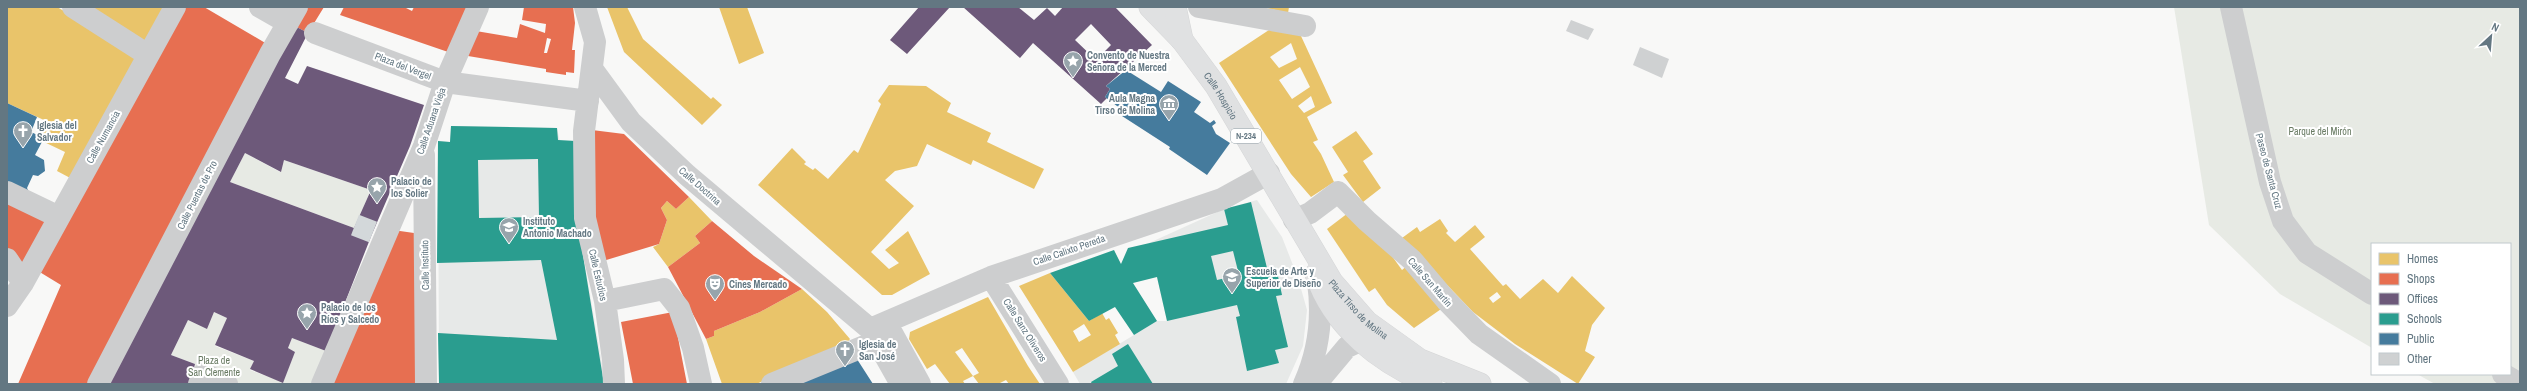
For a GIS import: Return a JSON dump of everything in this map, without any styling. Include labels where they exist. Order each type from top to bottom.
[{"type":"main road","name":"Calle Hospicio","points":[[1150,7],[1182,40],[1216,86],[1269,173],[1299,229]]},
{"type":"main road","name":"Calle Hospicio","points":[[1175,7],[1182,40]]},
{"type":"main road","name":"Plaza Tirso de Molina","points":[[1299,229],[1321,291],[1345,325],[1368,341],[1373,353],[1412,376],[1431,384]]},
{"type":"main road","name":"Plaza Tirso de Molina","points":[[1299,229],[1332,282],[1367,322],[1420,360],[1472,381]]},
{"type":"street","points":[[73,7],[148,55]]},
{"type":"street","name":"Calle Numancia","points":[[7,306],[27,276],[175,7]]},
{"type":"street","points":[[260,7],[292,15]]},
{"type":"street","name":"Calle Aduana Vieja","points":[[322,384],[379,234],[424,146],[445,82],[478,7]]},
{"type":"street","points":[[585,7],[595,42],[592,70]]},
{"type":"street","points":[[1199,7],[1305,26]]},
{"type":"street","name":"Paseo de Santa Cruz","points":[[2231,7],[2270,182],[2283,221],[2307,253],[2371,293]]},
{"type":"street","name":"Calle Puertas de Pro","points":[[98,384],[292,15]]},
{"type":"street","name":"Plaza del Vergel","points":[[314,33],[445,82],[588,101]]},
{"type":"street","name":"Calle Estudios","points":[[592,70],[584,131],[585,218],[605,301],[614,384]]},
{"type":"street","name":"Calle Doctrina","points":[[592,70],[631,122],[687,175],[874,335],[901,384]]},
{"type":"street","name":"Calle Instituto","points":[[424,146],[426,384]]},
{"type":"street","name":"Calle Calixto Pereda","points":[[772,384],[991,277],[1222,199],[1269,173]]},
{"type":"street","points":[[7,192],[59,217]]},
{"type":"street","name":"Calle San Martín","points":[[1299,229],[1310,213],[1338,192],[1367,221],[1412,260],[1446,300],[1479,334],[1550,384]]},
{"type":"street","points":[[7,259],[27,276]]},
{"type":"street","name":"Calle Sanz Oliveros","points":[[991,277],[1058,384]]},
{"type":"street","points":[[1304,384],[1318,345],[1321,301],[1318,282]]},
{"type":"street","points":[[605,301],[664,289],[679,308],[693,348],[701,384]]},
{"type":"street","points":[[874,335],[892,333],[920,384]]},
{"type":"street","points":[[1316,384],[1347,346],[1368,341]]},
{"type":"street","name":"Plaza Tirso de Molina","points":[[1368,341],[1428,372],[1472,381]]},
{"type":"street","points":[[199,384],[203,374],[227,384]]},
{"type":"street","points":[[2506,375],[2520,384]]},
{"type":"shaded area","name":"Instituto Antonio Machado","points":[[451,126],[557,128],[578,225],[604,375],[560,367],[439,373],[438,141],[450,142]]},
{"type":"shaded area","name":"Escuela de Arte y Superior de Diseño","points":[[1257,200],[1282,237],[1298,278],[1307,310],[1303,346],[1286,384],[1080,384],[1073,372],[1157,321],[1167,321],[1149,243],[1224,209]]},
{"type":"green space","name":"Parque del Mirón","points":[[2174,7],[2520,7],[2520,384],[2435,384],[2419,375],[2511,375],[2511,243],[2371,243],[2371,347],[2280,294],[2209,225]]},
{"type":"green space","points":[[245,153],[280,172],[284,160],[371,190],[354,228],[230,182]]},
{"type":"green space","name":"Plaza de San Clemente","points":[[214,312],[227,318],[215,346],[254,361],[250,370],[283,382],[295,352],[288,348],[292,338],[326,351],[329,384],[190,384],[195,364],[171,355],[188,320],[207,329]]},
{"type":"building: Homes","points":[[7,7],[57,7],[139,54],[74,180],[57,171],[65,152],[42,141],[44,138],[39,136],[46,121],[7,103]]},
{"type":"building: Homes","points":[[81,7],[166,7],[145,48]]},
{"type":"building: Homes","points":[[607,7],[627,7],[643,39],[711,99],[713,97],[722,105],[702,125],[624,52]]},
{"type":"building: Homes","points":[[719,7],[747,7],[764,53],[739,64]]},
{"type":"building: Homes","points":[[1262,7],[1289,7],[1288,13]]},
{"type":"building: Homes","points":[[1275,26],[1301,36],[1332,103],[1307,117],[1318,140],[1313,142],[1321,154],[1334,182],[1311,197],[1291,174],[1219,63]],"holes":[[[1291,43],[1297,59],[1279,68],[1270,57]],[[1300,67],[1310,87],[1292,99],[1279,80]],[[1311,96],[1315,107],[1304,113],[1298,106]]]},
{"type":"building: Homes","points":[[889,85],[926,86],[951,103],[947,112],[991,133],[987,142],[1044,169],[1034,189],[973,160],[971,165],[927,144],[917,166],[895,171],[885,180],[914,206],[871,252],[889,269],[899,263],[885,250],[908,231],[930,274],[892,295],[882,295],[758,185],[792,148],[806,162],[804,164],[813,170],[815,168],[828,179],[854,150],[858,153],[881,104],[878,101]]},
{"type":"building: Homes","points":[[1356,131],[1373,154],[1363,161],[1381,188],[1363,202],[1343,175],[1348,172],[1332,147]]},
{"type":"building: Homes","points":[[689,197],[712,221],[695,236],[700,243],[668,267],[653,247],[659,244],[667,220],[661,208],[667,201],[676,209]]},
{"type":"building: Homes","points":[[1348,213],[1384,245],[1402,270],[1408,265],[1444,307],[1414,328],[1387,305],[1375,288],[1369,292],[1327,229]]},
{"type":"building: Homes","points":[[1440,219],[1448,231],[1446,233],[1455,242],[1475,225],[1485,237],[1470,249],[1503,286],[1506,284],[1520,299],[1543,279],[1558,293],[1572,276],[1605,308],[1592,325],[1585,351],[1595,357],[1578,384],[1515,344],[1473,312],[1402,238],[1417,227],[1420,232]],"holes":[[[1497,292],[1501,297],[1493,303],[1489,298]]]},
{"type":"building: Homes","points":[[1050,273],[1089,321],[1102,313],[1106,320],[1109,318],[1118,333],[1115,335],[1120,344],[1073,372],[1019,286]],"holes":[[[1084,324],[1091,335],[1079,342],[1073,331]]]},
{"type":"building: Homes","points":[[802,289],[827,312],[850,339],[847,343],[840,351],[756,384],[722,384],[706,339],[714,336],[714,331],[760,312]]},
{"type":"building: Homes","points":[[988,297],[1040,384],[1009,384],[1006,380],[998,384],[979,384],[973,376],[963,381],[965,384],[950,384],[935,364],[927,369],[909,339],[910,332]],"holes":[[[962,348],[979,373],[973,376],[955,352]]]},
{"type":"building: Shops","points":[[183,7],[204,7],[267,44],[90,384],[18,384],[61,285],[38,271]]},
{"type":"building: Shops","points":[[304,7],[324,7],[308,33],[293,25]]},
{"type":"building: Shops","points":[[344,7],[404,7],[412,11],[414,7],[468,7],[451,53],[340,15]]},
{"type":"building: Shops","points":[[524,7],[573,7],[575,23],[572,50],[575,50],[574,73],[566,72],[566,75],[546,72],[546,69],[468,56],[476,31],[517,38],[520,24],[545,33],[546,24],[522,20]],"holes":[[[547,38],[551,39],[547,53],[544,53]]]},
{"type":"building: Shops","points":[[592,130],[624,134],[689,197],[676,209],[667,201],[661,208],[667,220],[659,244],[603,261],[594,220]]},
{"type":"building: Shops","points":[[7,200],[49,218],[25,265],[7,251]]},
{"type":"building: Shops","points":[[712,221],[754,256],[802,289],[760,312],[714,331],[714,336],[706,339],[668,267],[700,243],[695,236]]},
{"type":"building: Shops","points":[[393,230],[421,234],[421,384],[329,384]]},
{"type":"building: Shops","points":[[673,312],[687,384],[633,384],[621,322]]},
{"type":"building: Offices","points":[[919,7],[950,7],[907,54],[890,40]]},
{"type":"building: Offices","points":[[963,7],[1018,7],[1034,20],[1047,8],[1055,16],[1063,7],[1115,7],[1152,45],[1106,86],[1110,89],[1105,97],[1107,98],[1101,104],[1033,43],[1020,58]],"holes":[[[1091,24],[1111,45],[1096,60],[1075,40]]]},
{"type":"building: Offices","points":[[293,25],[308,33],[285,78],[298,84],[307,66],[424,105],[410,146],[372,234],[326,351],[292,338],[288,348],[295,352],[283,383],[250,369],[254,361],[215,345],[227,318],[214,312],[207,329],[188,320],[171,355],[195,364],[190,384],[106,384]],"holes":[[[245,153],[281,172],[284,160],[371,190],[354,228],[230,182]]]},
{"type":"building: Schools","name":"Instituto Antonio Machado","points":[[451,126],[557,128],[558,140],[576,141],[578,225],[604,384],[439,384],[438,333],[557,340],[541,260],[437,263],[438,141],[450,142]],"holes":[[[538,159],[539,217],[479,218],[478,160]]]},
{"type":"building: Schools","points":[[1251,202],[1267,268],[1276,267],[1282,295],[1276,296],[1288,347],[1275,350],[1279,363],[1247,371],[1236,317],[1240,316],[1237,305],[1167,321],[1157,277],[1133,283],[1157,321],[1134,335],[1115,307],[1089,321],[1050,273],[1114,250],[1121,264],[1128,248],[1228,225],[1224,209]],"holes":[[[1233,251],[1239,275],[1217,280],[1211,256]]]},
{"type":"building: Schools","points":[[1128,344],[1153,384],[1092,384],[1091,382],[1118,366],[1112,354]]},
{"type":"building: Public","name":"Aula Magna Tirso de Molina","points":[[1126,70],[1161,92],[1168,81],[1201,102],[1194,112],[1210,123],[1214,120],[1216,123],[1212,126],[1216,134],[1230,143],[1207,175],[1169,149],[1170,147],[1122,116],[1125,112],[1105,97],[1110,89],[1106,86]]},
{"type":"building: Public","name":"Iglesia del Salvador","points":[[7,103],[37,117],[31,132],[44,138],[35,155],[44,160],[45,171],[38,176],[33,175],[27,188],[29,192],[7,185]]},
{"type":"building: Public","name":"Iglesia de San José","points":[[855,356],[873,384],[785,384]]},
{"type":"building: Other","points":[[1571,20],[1594,29],[1588,40],[1566,31]]},
{"type":"building: Other","points":[[1640,47],[1669,59],[1662,78],[1633,65]]},
{"type":"tunnel","points":[[355,225],[373,232]]},
{"type":"place","name":"Convento de Nuestra Señora de la Merced","points":[[1073,78]]},
{"type":"place","name":"Aula Magna Tirso de Molina","points":[[1169,121]]},
{"type":"place","name":"Iglesia del Salvador","points":[[23,148]]},
{"type":"place","name":"Palacio de los Solier","points":[[377,204]]},
{"type":"place","name":"Instituto Antonio Machado","points":[[509,244]]},
{"type":"place","name":"Escuela de Arte y Superior de Diseño","points":[[1232,294]]},
{"type":"place","name":"Cines Mercado","points":[[715,301]]},
{"type":"place","name":"Palacio de los Ríos y Salcedo","points":[[307,330]]},
{"type":"place","name":"Iglesia de San José","points":[[845,367]]}]
